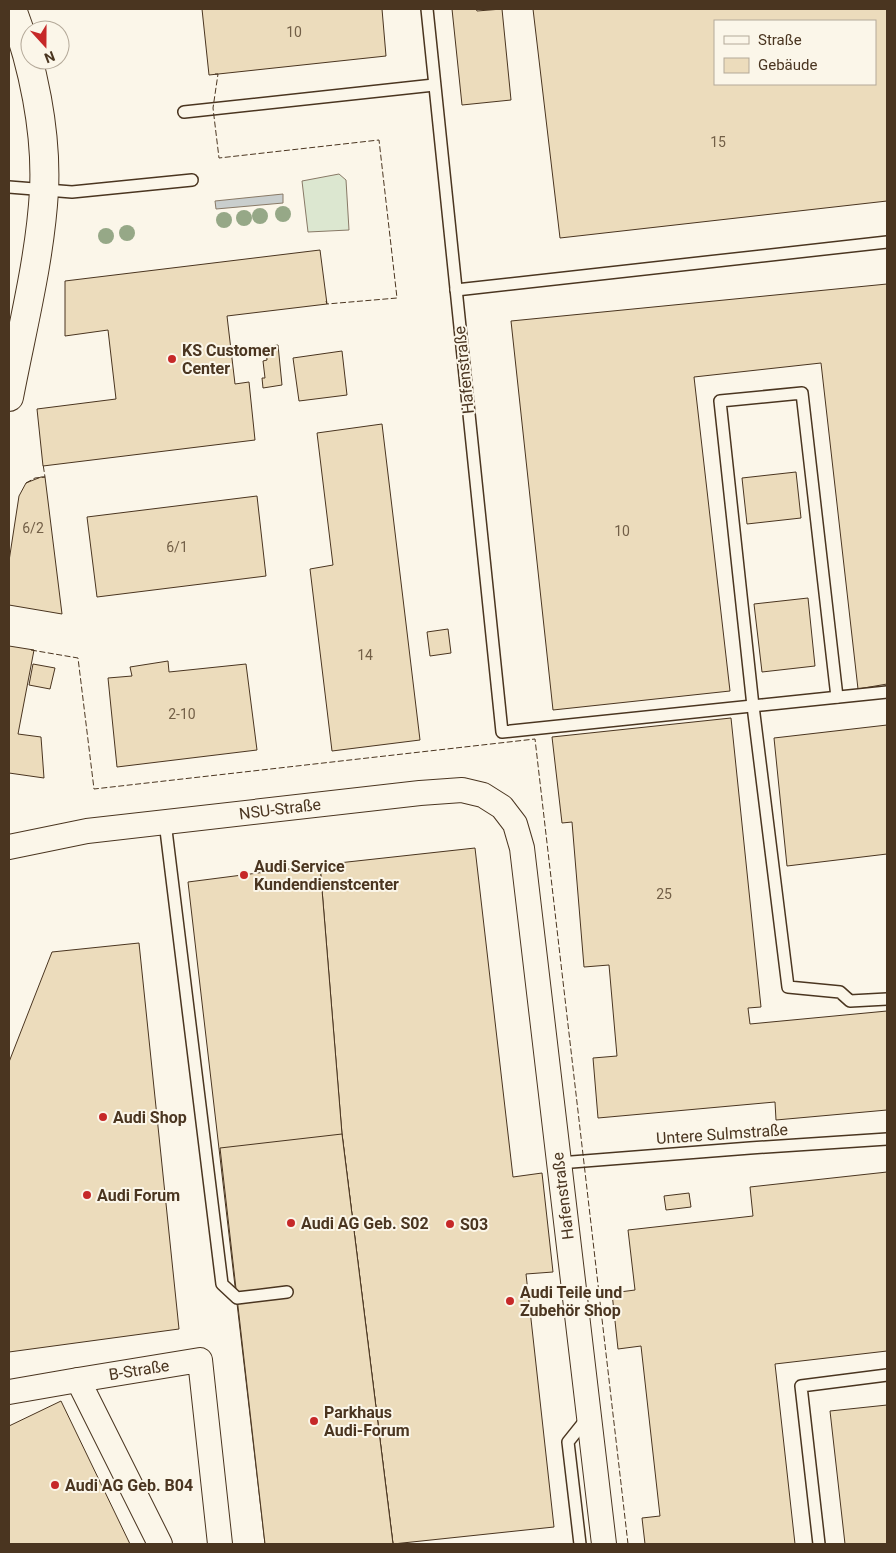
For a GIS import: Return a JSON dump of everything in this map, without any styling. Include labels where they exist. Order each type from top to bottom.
[{"type":"main road","points":[[9,396],[36,257],[44,190],[42,132],[33,79],[12,9]]},
{"type":"street","name":"NSU-Straße","points":[[9,847],[87,831],[420,793],[462,790],[483,795],[502,807],[515,824],[522,848]]},
{"type":"street","name":"Hafenstraße","points":[[522,848],[604,1544]]},
{"type":"street","name":"B-Straße","points":[[78,1380],[200,1360],[220,1544]]},
{"type":"street","points":[[9,1392],[78,1380],[160,1544]]},
{"type":"lane","name":"Hafenstraße","points":[[426,9],[502,732],[753,706]]},
{"type":"lane","points":[[184,112],[434,85]]},
{"type":"lane","points":[[9,187],[72,192],[192,180]]},
{"type":"lane","points":[[456,290],[887,242]]},
{"type":"lane","points":[[837,698],[802,393],[720,401],[753,706],[788,987],[840,992],[850,1001],[887,1000]]},
{"type":"lane","points":[[753,706],[887,692]]},
{"type":"lane","points":[[165,822],[222,1284],[237,1298],[287,1292]]},
{"type":"lane","name":"Untere Sulmstraße","points":[[559,1163],[887,1139]]},
{"type":"lane","points":[[819,1544],[800,1386],[887,1375]]},
{"type":"lane","points":[[580,1544],[568,1442],[589,1416]]},
{"type":"green space","points":[[339,174],[346,180],[349,230],[308,232],[302,181]]},
{"type":"shaded area","points":[[283,194],[283,203],[216,209],[215,201]]},
{"type":"building","points":[[202,9],[382,9],[386,56],[209,75]]},
{"type":"building","points":[[452,9],[476,9],[477,11],[502,9],[511,100],[462,105]]},
{"type":"building","points":[[533,9],[887,9],[887,201],[560,238]]},
{"type":"building","name":"KS Customer Center","points":[[320,250],[327,304],[227,316],[235,384],[249,382],[255,440],[43,466],[37,409],[116,399],[108,330],[65,336],[65,281]]},
{"type":"building","points":[[887,284],[887,684],[858,689],[821,363],[694,377],[730,691],[553,710],[511,321]]},
{"type":"building","points":[[278,345],[282,385],[263,388],[262,378],[265,378],[263,361],[267,360],[266,347]]},
{"type":"building","points":[[342,351],[347,395],[299,401],[293,358]]},
{"type":"building","points":[[382,424],[420,740],[332,751],[310,569],[333,565],[317,433]]},
{"type":"building","points":[[796,472],[801,518],[747,524],[742,478]]},
{"type":"building","points":[[45,477],[62,614],[9,605],[9,561],[19,496],[26,483]]},
{"type":"building","points":[[257,496],[266,576],[97,597],[87,517]]},
{"type":"building","points":[[808,598],[815,666],[762,672],[754,604]]},
{"type":"building","points":[[448,629],[451,653],[430,656],[427,632]]},
{"type":"building","points":[[9,646],[34,650],[18,734],[41,737],[44,778],[9,773]]},
{"type":"building","points":[[168,661],[169,672],[246,664],[257,750],[117,767],[108,678],[132,676],[130,667]]},
{"type":"building","points":[[33,664],[55,668],[50,689],[29,685]]},
{"type":"building","points":[[731,718],[761,1007],[748,1008],[750,1024],[887,1011],[887,1110],[776,1120],[775,1102],[598,1118],[593,1058],[617,1056],[609,965],[584,967],[572,822],[562,823],[552,737]]},
{"type":"building","points":[[887,725],[887,854],[787,866],[774,738]]},
{"type":"building","name":"S03","points":[[475,848],[513,1177],[542,1173],[553,1272],[526,1274],[554,1527],[393,1544],[342,1134],[320,865]]},
{"type":"building","name":"Audi AG Geb. S02","points":[[320,865],[342,1134],[393,1544],[265,1544],[188,882]]},
{"type":"building","name":"Audi Forum","points":[[139,943],[179,1329],[9,1352],[9,1062],[52,952]]},
{"type":"building","name":"Parkhaus Audi-Forum","points":[[342,1134],[393,1544],[265,1544],[220,1148]]},
{"type":"building","points":[[887,1172],[887,1351],[775,1364],[795,1544],[645,1544],[642,1518],[660,1516],[641,1346],[618,1349],[612,1293],[635,1290],[628,1230],[753,1216],[750,1187]]},
{"type":"building","points":[[689,1193],[691,1207],[666,1210],[664,1196]]},
{"type":"building","name":"Audi AG Geb. B04","points":[[61,1401],[130,1544],[9,1544],[9,1426]]},
{"type":"building","points":[[887,1405],[887,1544],[845,1544],[830,1411]]},
{"type":"fence","points":[[215,74],[218,74],[213,108],[219,158],[379,140],[397,298],[327,304],[326,301]]},
{"type":"fence","points":[[26,483],[35,478],[45,477],[43,464]]},
{"type":"fence","points":[[31,650],[78,658],[94,789],[535,739],[628,1544]]},
{"type":"place","name":"KS Customer Center","points":[[172,359]]},
{"type":"place","name":"Audi Service Kundendienstcenter","points":[[244,875]]},
{"type":"place","name":"Audi Shop","points":[[103,1117]]},
{"type":"place","name":"Audi Forum","points":[[87,1195]]},
{"type":"place","name":"Audi AG Geb. S02","points":[[291,1223]]},
{"type":"place","name":"S03","points":[[450,1224]]},
{"type":"place","name":"Audi Teile und Zubehör Shop","points":[[510,1301]]},
{"type":"place","name":"Parkhaus Audi-Forum","points":[[314,1421]]},
{"type":"place","name":"Audi AG Geb. B04","points":[[55,1485]]}]
